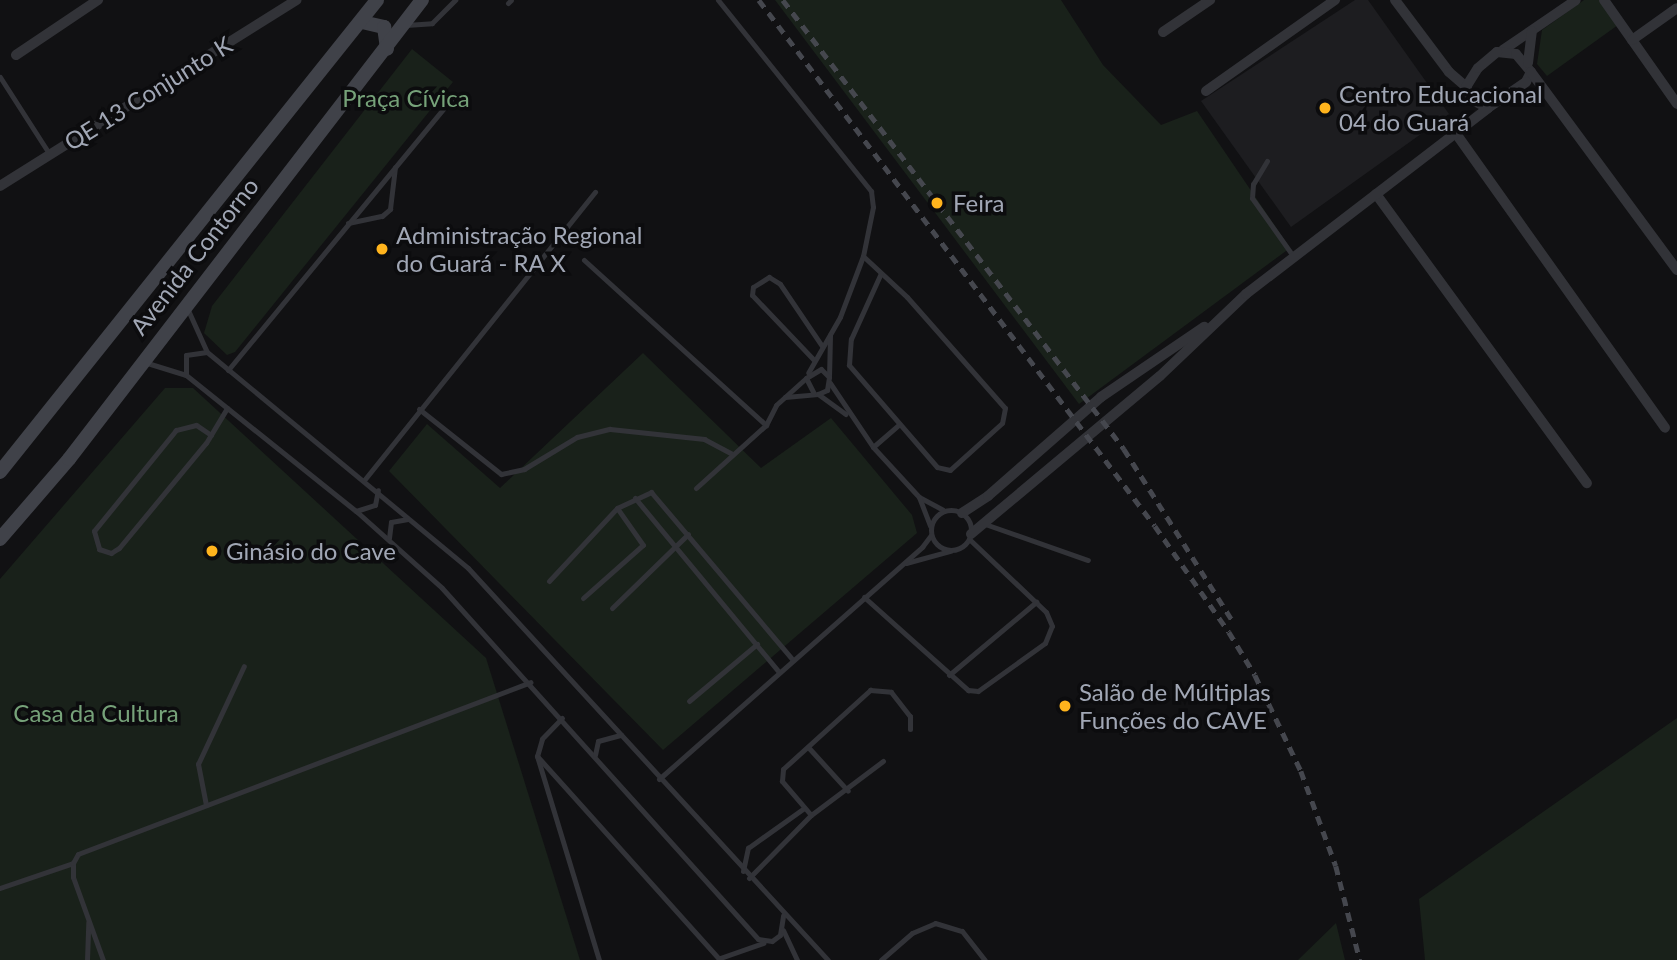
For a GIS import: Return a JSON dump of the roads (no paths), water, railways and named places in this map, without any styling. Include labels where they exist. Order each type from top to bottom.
[{"type":"main road","name":"Avenida Contorno","points":[[0,472],[377,0]]},
{"type":"main road","name":"Avenida Contorno","points":[[0,539],[69,459],[141,361],[406,25],[422,0]]},
{"type":"main road","points":[[362,22],[384,27],[387,49]]},
{"type":"street","points":[[16,55],[97,0]]},
{"type":"street","name":"QE 13 Conjunto K","points":[[0,187],[296,0]]},
{"type":"street","points":[[1163,32],[1210,0]]},
{"type":"street","points":[[1206,91],[1335,0]]},
{"type":"street","points":[[1395,0],[1449,72],[1466,87],[1472,100],[1488,108]]},
{"type":"street","points":[[1466,87],[1478,68],[1576,0]]},
{"type":"street","points":[[1604,0],[1677,104]]},
{"type":"street","points":[[1632,40],[1677,8]]},
{"type":"street","points":[[970,536],[1160,376],[1227,311],[1293,256],[1526,82],[1530,67],[1532,31]]},
{"type":"street","points":[[1503,50],[1530,67],[1677,270]]},
{"type":"street","points":[[1457,135],[1665,428]]},
{"type":"street","points":[[1376,194],[1587,483]]},
{"type":"street","points":[[962,513],[988,496],[1101,397],[1227,311]]},
{"type":"lane","points":[[406,25],[432,23],[456,0]]},
{"type":"lane","points":[[718,0],[867,183],[873,207],[863,256],[830,335],[813,359],[807,376],[816,393],[848,416]]},
{"type":"lane","points":[[0,77],[50,155]]},
{"type":"lane","points":[[228,370],[451,99]]},
{"type":"lane","points":[[1267,161],[1253,184],[1252,198],[1293,256]]},
{"type":"lane","points":[[348,223],[382,216],[390,209],[396,165]]},
{"type":"lane","points":[[365,479],[594,192]]},
{"type":"lane","points":[[863,256],[881,273],[1007,412],[1002,423],[946,471],[899,424],[848,362],[851,339],[881,273]]},
{"type":"lane","points":[[584,260],[766,425]]},
{"type":"lane","points":[[813,359],[752,295],[753,287],[769,277],[780,284],[822,346]]},
{"type":"lane","points":[[186,304],[207,352],[365,479],[477,577],[749,878],[828,960]]},
{"type":"lane","points":[[783,397],[816,393],[830,380],[830,335]]},
{"type":"lane","points":[[186,375],[186,355],[207,352]]},
{"type":"lane","points":[[141,361],[186,375],[356,511],[470,615],[764,942]]},
{"type":"lane","points":[[696,488],[766,425],[783,397],[807,376],[821,369],[830,380],[848,416],[873,447],[919,497],[943,510],[962,513],[970,536],[1051,619],[1045,643],[978,691],[968,690],[864,597]]},
{"type":"lane","points":[[211,435],[196,425],[176,430],[94,531],[99,550],[116,551],[211,435],[227,408]]},
{"type":"lane","points":[[419,409],[501,474],[524,469],[577,438],[610,429],[704,439],[732,454]]},
{"type":"lane","points":[[873,447],[899,424]]},
{"type":"lane","points":[[356,511],[375,505],[377,490]]},
{"type":"lane","points":[[549,581],[617,508],[651,492],[793,660]]},
{"type":"lane","points":[[919,497],[935,543],[950,551]]},
{"type":"lane","points":[[635,499],[779,673]]},
{"type":"lane","points":[[583,598],[643,545],[617,508]]},
{"type":"lane","points":[[930,526],[943,510]]},
{"type":"lane","points":[[389,540],[391,522],[411,520]]},
{"type":"lane","points":[[983,524],[1088,560]]},
{"type":"lane","points":[[612,608],[688,534]]},
{"type":"lane","points":[[660,779],[903,564],[931,535]]},
{"type":"lane","points":[[903,564],[950,551],[970,536]]},
{"type":"lane","points":[[729,611],[742,601]]},
{"type":"lane","points":[[949,675],[1036,602]]},
{"type":"lane","points":[[689,701],[757,644]]},
{"type":"lane","points":[[206,805],[198,764],[244,666]]},
{"type":"lane","points":[[0,888],[73,863],[85,850],[530,682]]},
{"type":"lane","points":[[811,815],[786,789],[782,775],[870,690],[891,692],[910,716],[910,729]]},
{"type":"lane","points":[[562,718],[542,739],[537,756],[599,960]]},
{"type":"lane","points":[[595,756],[598,741],[621,735]]},
{"type":"lane","points":[[808,747],[848,790]]},
{"type":"lane","points":[[537,756],[720,959],[777,939],[783,930]]},
{"type":"lane","points":[[749,878],[811,815],[848,790],[883,761]]},
{"type":"lane","points":[[743,871],[748,848],[804,808]]},
{"type":"lane","points":[[73,863],[103,960]]},
{"type":"lane","points":[[783,915],[783,930],[797,960]]},
{"type":"lane","points":[[87,960],[88,918]]},
{"type":"lane","points":[[881,960],[912,933],[935,923],[961,931],[985,960]]},
{"type":"railway","points":[[759,0],[1155,526],[1229,632],[1255,675],[1301,771],[1336,866],[1360,960]]},
{"type":"railway","points":[[783,0],[1124,449],[1234,623]]},
{"type":"place","name":"Centro Educacional 04 do Guará","points":[[1325,108]]},
{"type":"place","name":"Feira","points":[[937,203]]},
{"type":"place","name":"Administração Regional do Guará - RA X","points":[[382,249]]},
{"type":"place","name":"Ginásio do Cave","points":[[212,551]]},
{"type":"place","name":"Salão de Múltiplas Funções do CAVE","points":[[1065,706]]},
{"type":"park label","name":"Praça Cívica","points":[[406,98]]},
{"type":"park label","name":"Casa da Cultura","points":[[96,713]]}]
